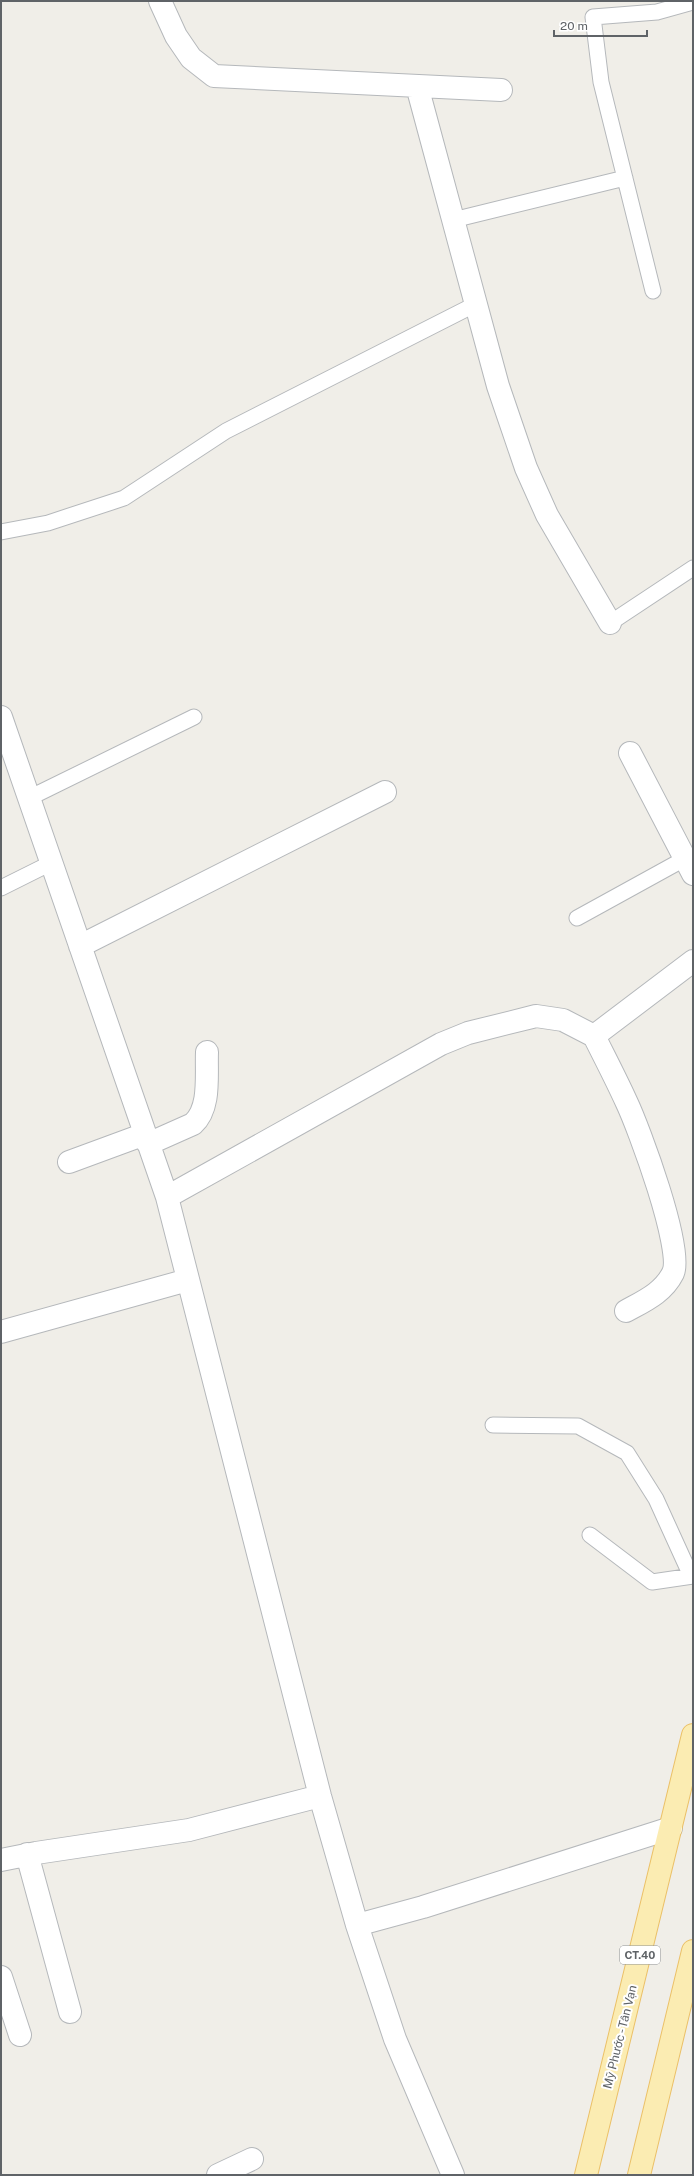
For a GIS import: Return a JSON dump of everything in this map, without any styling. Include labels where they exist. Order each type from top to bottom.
[{"type":"main road","name":"Mỹ Phước - Tân Vạn","points":[[586,2175],[693,1735]]},
{"type":"main road","points":[[639,2175],[693,1951]]},
{"type":"street","points":[[160,1],[176,36],[187,52],[214,76],[501,90]]},
{"type":"street","points":[[417,86],[498,386],[526,468],[547,514],[610,623]]},
{"type":"street","points":[[1,717],[167,1196],[320,1796],[357,1925],[395,2039],[453,2175]]},
{"type":"street","points":[[630,753],[690,866]]},
{"type":"street","points":[[80,946],[385,792]]},
{"type":"street","points":[[594,1036],[693,961]]},
{"type":"street","points":[[167,1196],[441,1044],[468,1033],[536,1016],[563,1020],[594,1036],[627,1102],[662,1200],[673,1244],[673,1272],[660,1291],[626,1311]]},
{"type":"street","points":[[70,1162],[193,1124],[197,1120],[204,1106],[207,1052]]},
{"type":"street","points":[[1,1332],[188,1280]]},
{"type":"street","points":[[1,1860],[28,1854],[189,1830],[320,1796]]},
{"type":"street","points":[[357,1925],[423,1907],[671,1828]]},
{"type":"street","points":[[28,1854],[70,2012]]},
{"type":"street","points":[[1,1977],[20,2035]]},
{"type":"street","points":[[218,2175],[252,2159]]},
{"type":"lane","points":[[653,290],[601,82],[593,17],[657,12],[693,2]]},
{"type":"lane","points":[[453,220],[625,178]]},
{"type":"lane","points":[[1,532],[48,523],[124,498],[226,431],[476,304]]},
{"type":"lane","points":[[610,623],[693,568]]},
{"type":"lane","points":[[29,798],[194,717]]},
{"type":"lane","points":[[1,888],[51,863]]},
{"type":"lane","points":[[577,918],[690,866]]},
{"type":"lane","points":[[493,1425],[578,1426],[627,1453],[656,1499],[692,1576],[652,1582],[590,1535]]}]
